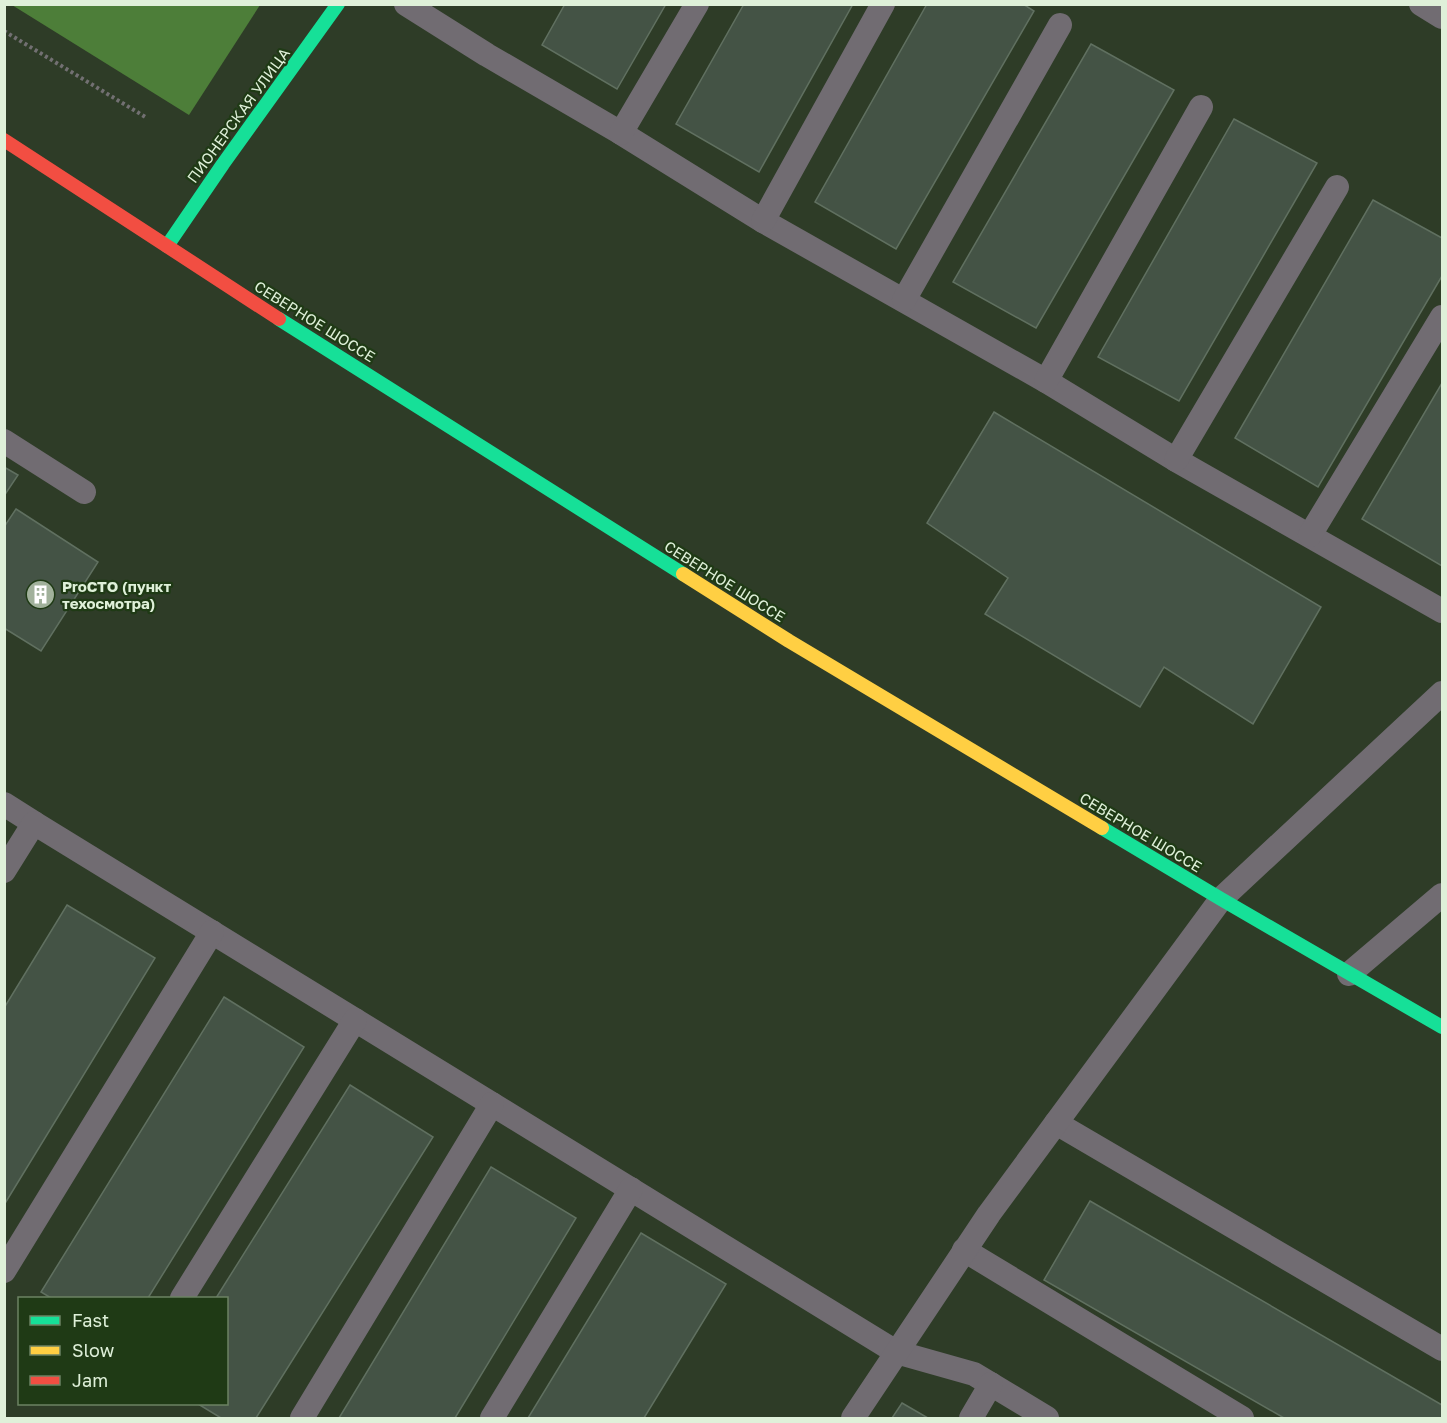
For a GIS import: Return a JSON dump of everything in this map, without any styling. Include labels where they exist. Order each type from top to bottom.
[{"type":"main road","name":"ПИОНЕРСКАЯ УЛИЦА","points":[[167,246],[338,4]]},
{"type":"main road","name":"СЕВЕРНОЕ ШОССЕ","points":[[5,142],[789,641],[1221,899],[1443,1027]]},
{"type":"lane","points":[[406,4],[763,221],[1046,381],[1176,459],[1443,611]]},
{"type":"lane","points":[[621,133],[697,4]]},
{"type":"lane","points":[[763,221],[883,4]]},
{"type":"lane","points":[[1421,4],[1443,17]]},
{"type":"lane","points":[[904,300],[1060,25]]},
{"type":"lane","points":[[1046,381],[1201,107]]},
{"type":"lane","points":[[1176,459],[1337,187]]},
{"type":"lane","points":[[1310,535],[1443,317]]},
{"type":"lane","points":[[4,441],[84,492]]},
{"type":"lane","points":[[853,1419],[989,1214],[1221,899],[1443,693]]},
{"type":"lane","points":[[4,804],[896,1352],[974,1374],[1047,1419]]},
{"type":"lane","points":[[4,871],[34,823]]},
{"type":"lane","points":[[1349,974],[1443,895]]},
{"type":"lane","points":[[4,1271],[212,932]]},
{"type":"lane","points":[[183,1297],[355,1020]]},
{"type":"lane","points":[[302,1419],[492,1104]]},
{"type":"lane","points":[[1056,1123],[1443,1349]]},
{"type":"lane","points":[[492,1419],[631,1189]]},
{"type":"lane","points":[[964,1250],[1242,1419]]},
{"type":"lane","points":[[971,1419],[991,1384]]},
{"type":"path","points":[[4,31],[147,118]]},
{"type":"green space","points":[[12,5],[260,5],[189,115]]},
{"type":"building","points":[[565,4],[666,4],[617,89],[542,45]]},
{"type":"building","points":[[744,4],[853,4],[759,172],[676,124]]},
{"type":"building","points":[[927,4],[1023,4],[1034,11],[896,249],[815,202]]},
{"type":"building","points":[[1091,44],[1174,90],[1036,328],[953,282]]},
{"type":"building","points":[[1234,119],[1317,163],[1179,401],[1098,357]]},
{"type":"building","points":[[1373,200],[1442,238],[1442,276],[1318,487],[1235,438]]},
{"type":"building","points":[[1442,383],[1442,566],[1362,519]]},
{"type":"building","points":[[994,412],[1321,607],[1253,724],[1164,667],[1140,707],[985,614],[1008,578],[927,523]]},
{"type":"building","points":[[4,467],[18,475],[4,496]]},
{"type":"building","name":"ProСТО (пункт техосмотра)","points":[[16,509],[98,562],[41,651],[4,628],[4,527]]},
{"type":"building","points":[[67,905],[155,958],[4,1205],[4,1008]]},
{"type":"building","points":[[224,997],[304,1047],[149,1297],[49,1297],[41,1292]]},
{"type":"building","points":[[350,1085],[433,1137],[256,1418],[221,1418],[200,1405],[228,1405],[228,1297],[217,1297]]},
{"type":"building","points":[[491,1167],[576,1218],[455,1418],[339,1418]]},
{"type":"building","points":[[1090,1201],[1442,1405],[1442,1418],[1284,1418],[1044,1280]]},
{"type":"building","points":[[641,1233],[726,1284],[644,1418],[528,1418]]},
{"type":"building","points":[[902,1403],[928,1418],[892,1418]]},
{"type":"traffic: fast","points":[[167,246],[338,4]]},
{"type":"traffic: fast","points":[[279,319],[683,574]]},
{"type":"traffic: fast","points":[[1102,828],[1442,1027]]},
{"type":"traffic: slow","points":[[683,574],[789,641],[1102,828]]},
{"type":"traffic: jam","points":[[4,140],[279,319]]},
{"type":"place","name":"ProСТО (пункт техосмотра)","points":[[41,595]]}]
